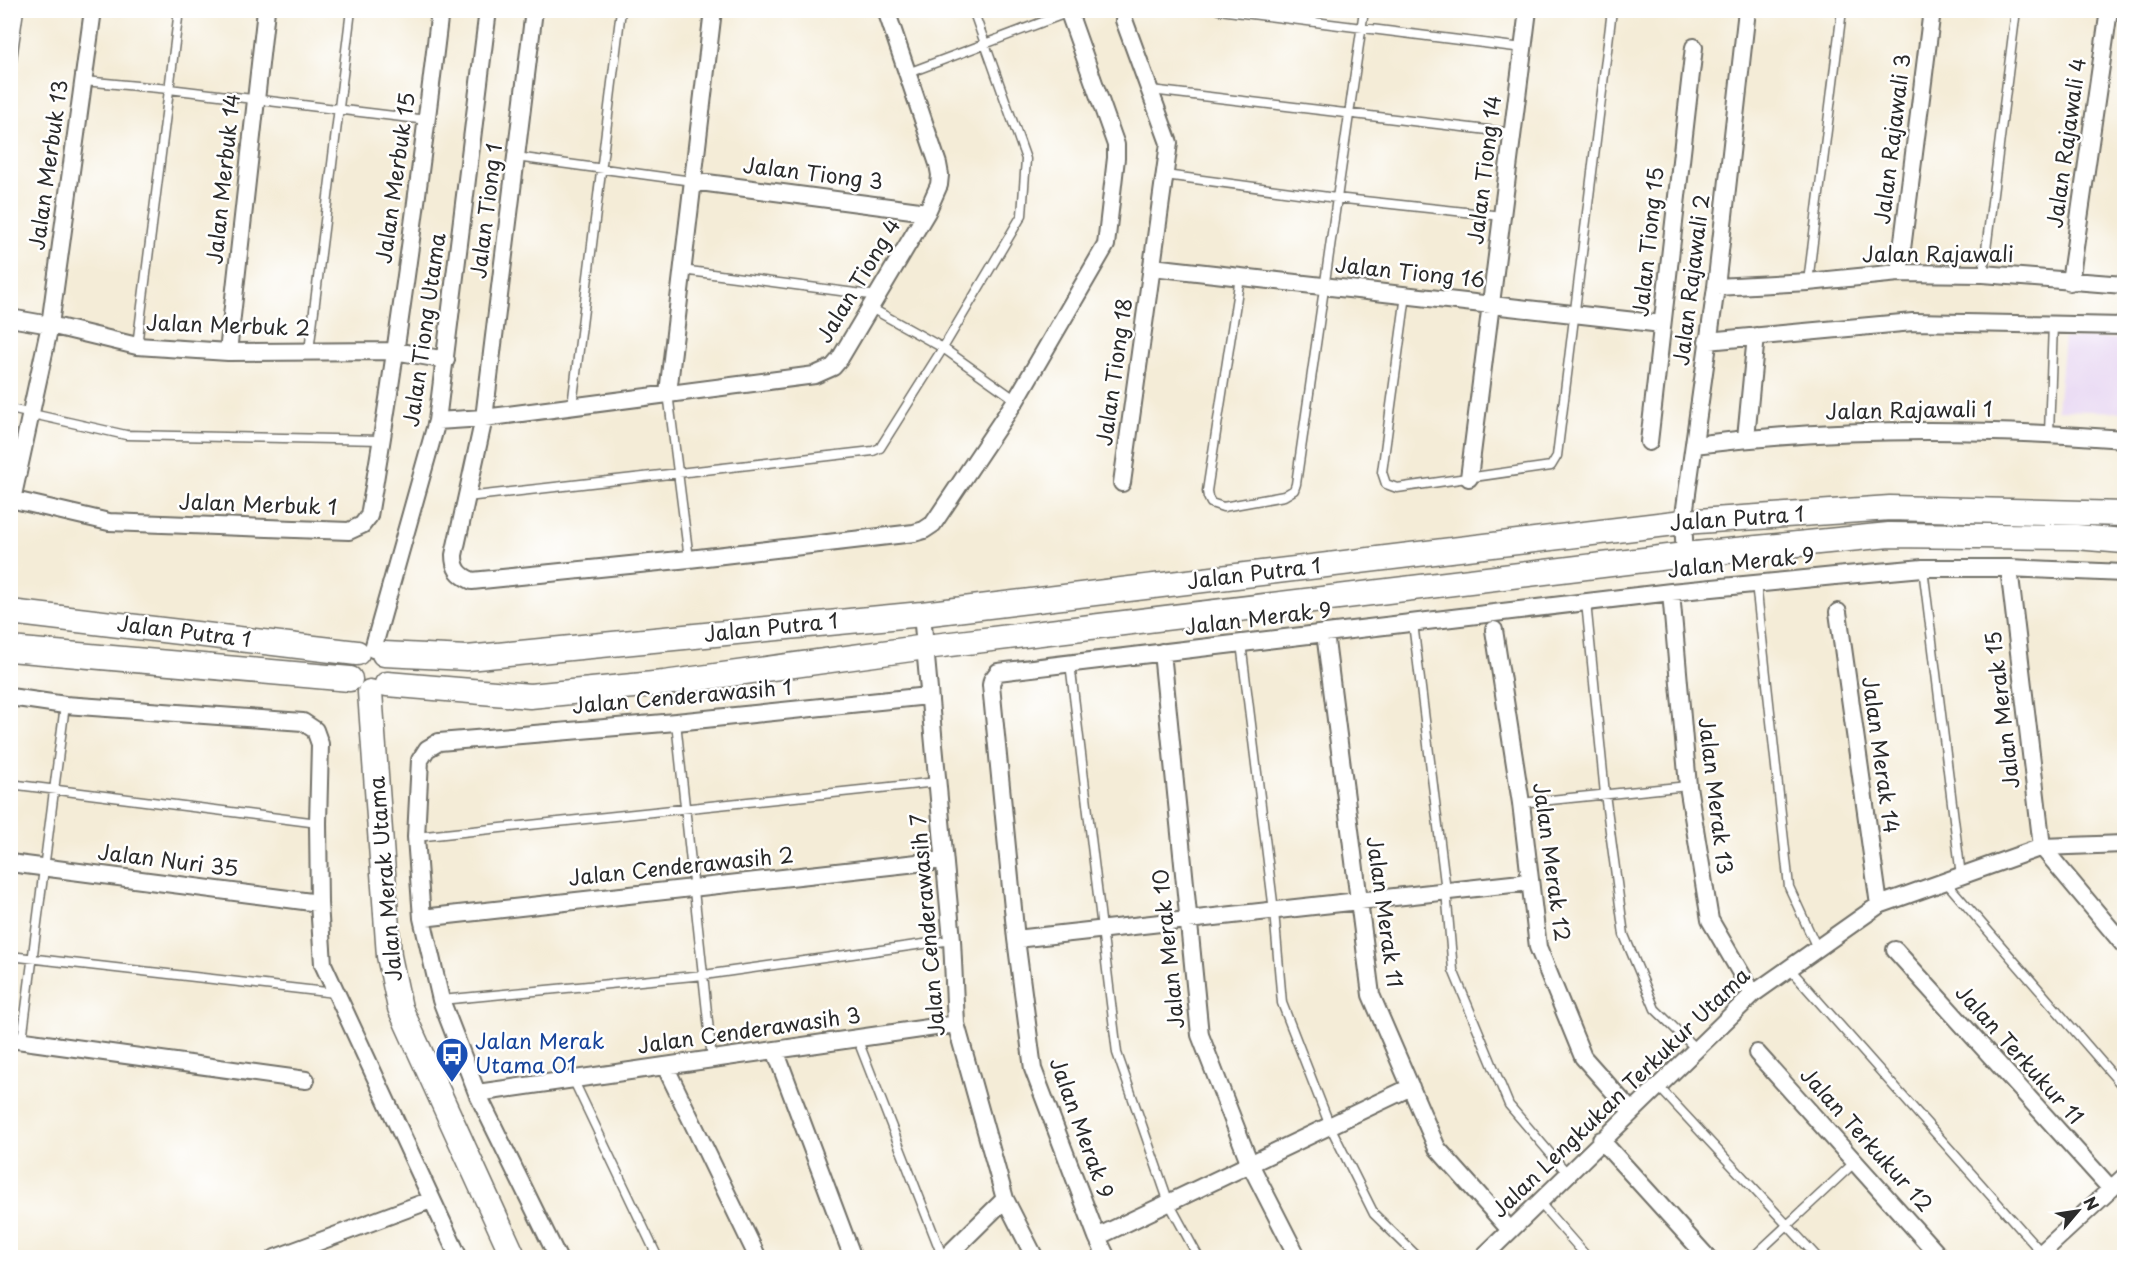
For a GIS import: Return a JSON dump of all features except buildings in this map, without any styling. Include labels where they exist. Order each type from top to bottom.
[{"type":"main road","name":"Jalan Putra 1","points":[[10,612],[371,652],[467,658],[922,614],[1683,522],[1890,508],[2124,514]]},
{"type":"main road","name":"Jalan Putra 1","points":[[10,649],[369,685],[530,696],[664,683],[926,647],[1685,555],[1889,536],[2076,537],[2124,540]]},
{"type":"main road","points":[[369,685],[348,670],[351,660],[371,652]]},
{"type":"main road","name":"Jalan Merak Utama","points":[[371,652],[390,663],[391,674],[369,685],[389,956],[400,1008],[514,1257]]},
{"type":"street","name":"Jalan Merbuk 13","points":[[11,500],[50,325],[93,10]]},
{"type":"street","name":"Jalan Merbuk 14","points":[[228,352],[266,10]]},
{"type":"street","name":"Jalan Merbuk 15","points":[[395,351],[441,10]]},
{"type":"street","name":"Jalan Tiong Utama","points":[[371,652],[437,421],[488,10]]},
{"type":"street","name":"Jalan Tiong 1","points":[[534,10],[484,418],[454,555],[454,566],[460,575],[472,581],[689,559]]},
{"type":"street","points":[[668,393],[713,10]]},
{"type":"street","name":"Jalan Tiong 4","points":[[437,421],[484,418],[825,372],[833,367],[875,302],[927,212],[939,185],[938,164],[886,10]]},
{"type":"street","name":"Jalan Tiong 14","points":[[1469,478],[1528,10]]},
{"type":"street","name":"Jalan Rajawali 2","points":[[1685,555],[1683,522],[1716,287],[1747,10]]},
{"type":"street","name":"Jalan Rajawali 3","points":[[1899,273],[1932,10]]},
{"type":"street","name":"Jalan Rajawali 4","points":[[2070,282],[2109,10]]},
{"type":"street","points":[[689,559],[914,533],[924,530],[940,516],[1016,400],[1106,245],[1116,145],[1069,11]]},
{"type":"street","name":"Jalan Tiong 18","points":[[1122,483],[1169,142],[1124,15]]},
{"type":"street","name":"Jalan Tiong 15","points":[[1649,442],[1694,47]]},
{"type":"street","name":"Jalan Tiong 3","points":[[692,182],[927,212]]},
{"type":"street","name":"Jalan Tiong 16","points":[[1152,267],[1662,324]]},
{"type":"street","name":"Jalan Rajawali","points":[[1716,287],[1808,282],[1899,273],[1983,273],[2124,285]]},
{"type":"street","name":"Jalan Merbuk 2","points":[[10,318],[137,346],[228,352],[395,351],[446,360]]},
{"type":"street","points":[[1707,341],[1913,322],[2124,326]]},
{"type":"street","points":[[1746,438],[1756,336]]},
{"type":"street","name":"Jalan Merbuk 1","points":[[11,500],[109,522],[349,531],[362,525],[369,516],[395,351]]},
{"type":"street","name":"Jalan Rajawali 1","points":[[1694,445],[1746,438],[1904,430],[2049,433],[2124,439]]},
{"type":"street","name":"Jalan Merak 9","points":[[1107,1257],[1097,1237],[1033,1069],[1016,939],[992,680],[994,675],[1003,670],[1756,583],[1923,568],[2009,568],[2124,573]]},
{"type":"street","name":"Jalan Merak 15","points":[[2009,568],[2042,847]]},
{"type":"street","name":"Jalan Merak 13","points":[[1671,592],[1688,786],[1710,920],[1753,994]]},
{"type":"street","name":"Jalan Merak 14","points":[[1838,612],[1879,904]]},
{"type":"street","name":"Jalan Cenderawasih 7","points":[[922,614],[952,940],[956,1024],[1005,1199],[1035,1257]]},
{"type":"street","name":"Jalan Merak 12","points":[[1494,630],[1521,803],[1538,947],[1583,1057],[1631,1112]]},
{"type":"street","name":"Jalan Merak 11","points":[[1325,633],[1371,995],[1437,1148],[1510,1230]]},
{"type":"street","name":"Jalan Merak 10","points":[[1162,652],[1200,1035],[1250,1164],[1298,1257]]},
{"type":"street","name":"Jalan Cenderawasih 1","points":[[416,837],[420,760],[427,748],[439,742],[676,722],[928,696]]},
{"type":"street","points":[[10,697],[65,705],[303,722],[315,730],[320,744],[319,903],[323,964],[459,1257]]},
{"type":"street","points":[[416,837],[422,918],[441,1000],[477,1093],[558,1257]]},
{"type":"street","name":"Jalan Lengkukan Terkukur Utama","points":[[1482,1257],[1753,994],[1879,904],[2042,847],[2124,844]]},
{"type":"street","points":[[2042,847],[2124,943]]},
{"type":"street","name":"Jalan Cenderawasih 2","points":[[422,918],[944,860]]},
{"type":"street","name":"Jalan Nuri 35","points":[[10,863],[319,903]]},
{"type":"street","points":[[1016,939],[1530,882]]},
{"type":"street","name":"Jalan Terkukur 11","points":[[1894,950],[2110,1189]]},
{"type":"street","name":"Jalan Cenderawasih 3","points":[[477,1093],[956,1024]]},
{"type":"street","points":[[16,1039],[306,1080]]},
{"type":"street","points":[[775,1050],[854,1257]]},
{"type":"street","name":"Jalan Terkukur 12","points":[[1757,1053],[1941,1257]]},
{"type":"street","points":[[665,1066],[758,1257]]},
{"type":"street","points":[[1097,1237],[1411,1087]]},
{"type":"street","points":[[1601,1140],[1708,1257]]},
{"type":"street","points":[[2039,1256],[2124,1177]]},
{"type":"street","points":[[944,1257],[1005,1199]]},
{"type":"street","points":[[276,1257],[431,1200]]},
{"type":"lane","points":[[10,73],[19,10]]},
{"type":"lane","points":[[137,346],[178,10]]},
{"type":"lane","points":[[309,351],[351,10]]},
{"type":"lane","points":[[572,406],[621,10]]},
{"type":"lane","points":[[467,497],[877,450],[883,445],[1022,215],[1026,159],[973,10]]},
{"type":"lane","points":[[1218,10],[1523,48]]},
{"type":"lane","points":[[1240,277],[1207,490],[1211,503],[1223,507],[1284,496],[1294,490],[1364,10]]},
{"type":"lane","points":[[1406,295],[1382,478],[1386,484],[1397,488],[1545,468],[1555,461],[1612,10]]},
{"type":"lane","points":[[1808,282],[1842,10]]},
{"type":"lane","points":[[1983,273],[2016,10]]},
{"type":"lane","points":[[908,73],[1069,11]]},
{"type":"lane","points":[[84,81],[427,120]]},
{"type":"lane","points":[[1150,90],[1512,133]]},
{"type":"lane","points":[[516,157],[692,182]]},
{"type":"lane","points":[[1165,175],[1336,198],[1502,216]]},
{"type":"lane","points":[[682,270],[875,302],[1016,400]]},
{"type":"lane","points":[[2049,433],[2053,324]]},
{"type":"lane","points":[[668,393],[689,559]]},
{"type":"lane","points":[[10,409],[126,435],[382,440]]},
{"type":"lane","points":[[1923,568],[1953,878],[2124,1088]]},
{"type":"lane","points":[[1756,583],[1789,887],[1817,948]]},
{"type":"lane","points":[[1586,602],[1605,794],[1624,935],[1655,1009],[1696,1049]]},
{"type":"lane","points":[[1413,623],[1446,891],[1453,970],[1509,1105],[1567,1173]]},
{"type":"lane","points":[[1241,643],[1274,911],[1282,1003],[1330,1126],[1374,1214],[1419,1257]]},
{"type":"lane","points":[[1070,663],[1117,1053],[1169,1203],[1199,1257]]},
{"type":"lane","points":[[16,1039],[33,958],[65,705]]},
{"type":"lane","points":[[676,722],[712,1059]]},
{"type":"lane","points":[[416,837],[937,782]]},
{"type":"lane","points":[[10,784],[318,824]]},
{"type":"lane","points":[[1521,803],[1688,786]]},
{"type":"lane","points":[[441,1000],[704,975],[952,940]]},
{"type":"lane","points":[[10,956],[336,993]]},
{"type":"lane","points":[[1789,968],[2039,1256]]},
{"type":"lane","points":[[857,1038],[944,1257]]},
{"type":"lane","points":[[573,1079],[658,1257]]},
{"type":"lane","points":[[1658,1086],[1818,1257]]},
{"type":"lane","points":[[1752,1257],[1855,1162]]},
{"type":"lane","points":[[1538,1202],[1588,1257]]},
{"type":"shaded area","points":[[2064,338],[2124,339],[2124,412],[2057,410]]},
{"type":"place","name":"Jalan Merak Utama 01","points":[[452,1083]]}]
